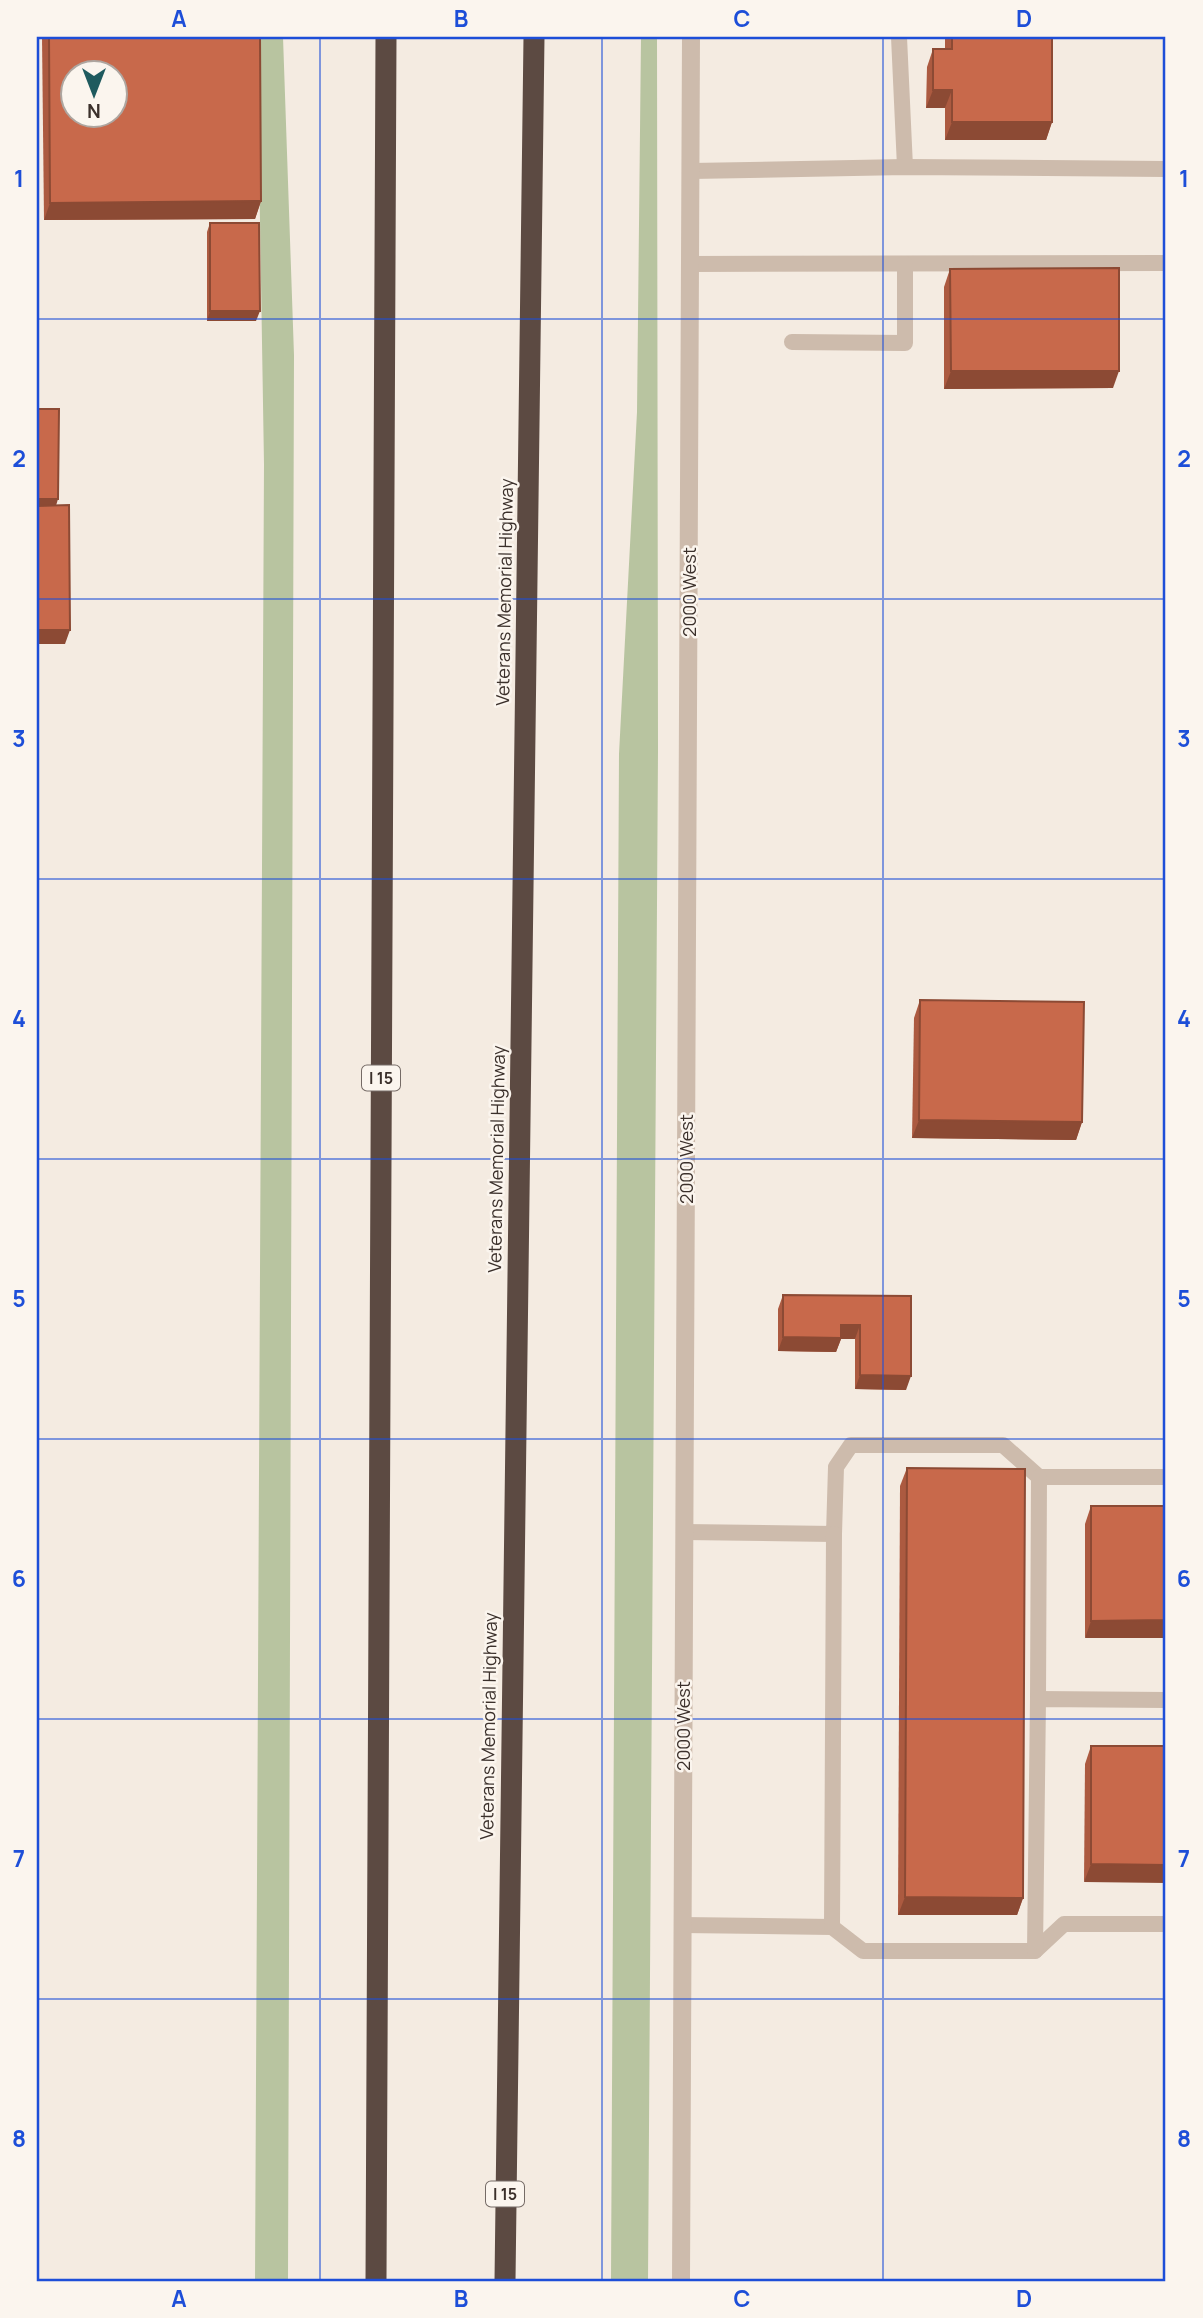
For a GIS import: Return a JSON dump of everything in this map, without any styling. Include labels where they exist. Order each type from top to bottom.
[{"type":"highway","name":"I 15","points":[[376,2281],[386,37]]},
{"type":"highway","name":"Veterans Memorial Highway","points":[[505,2281],[534,37]]},
{"type":"street","name":"2000 West","points":[[681,2281],[691,37]]},
{"type":"lane","points":[[899,37],[905,167]]},
{"type":"lane","points":[[691,171],[905,167],[1166,169]]},
{"type":"lane","points":[[690,264],[1166,263]]},
{"type":"lane","points":[[792,342],[905,343],[905,264]]},
{"type":"lane","points":[[832,1927],[836,1467],[851,1446],[1003,1446],[1039,1477],[1166,1477]]},
{"type":"lane","points":[[1035,1951],[1039,1477]]},
{"type":"lane","points":[[684,1532],[834,1534]]},
{"type":"lane","points":[[1038,1699],[1166,1700]]},
{"type":"lane","points":[[682,1925],[832,1927],[863,1951],[1035,1951],[1064,1924],[1166,1924]]},
{"type":"green space","points":[[257,37],[283,37],[294,355],[288,2281],[255,2281],[264,464]]},
{"type":"green space","points":[[641,37],[657,37],[658,751],[648,2281],[611,2281],[619,754],[637,412]]},
{"type":"building","points":[[49,37],[260,37],[261,201],[50,203]]},
{"type":"building","points":[[952,37],[1052,37],[1052,122],[952,122],[952,90],[933,90],[933,49],[952,49]]},
{"type":"building","points":[[210,223],[259,223],[260,311],[210,311]]},
{"type":"building","points":[[1119,268],[1119,371],[951,371],[950,269]]},
{"type":"building","points":[[37,409],[59,409],[58,499],[37,499]]},
{"type":"building","points":[[69,505],[70,630],[37,630],[37,506]]},
{"type":"building","points":[[920,1000],[1084,1002],[1082,1122],[919,1120]]},
{"type":"building","points":[[783,1295],[911,1296],[911,1376],[860,1375],[860,1325],[841,1325],[841,1338],[783,1337]]},
{"type":"building","points":[[907,1468],[1025,1469],[1023,1898],[905,1897]]},
{"type":"building","points":[[1091,1506],[1166,1506],[1166,1620],[1091,1621]]},
{"type":"building","points":[[1091,1746],[1166,1746],[1166,1865],[1091,1864]]}]
